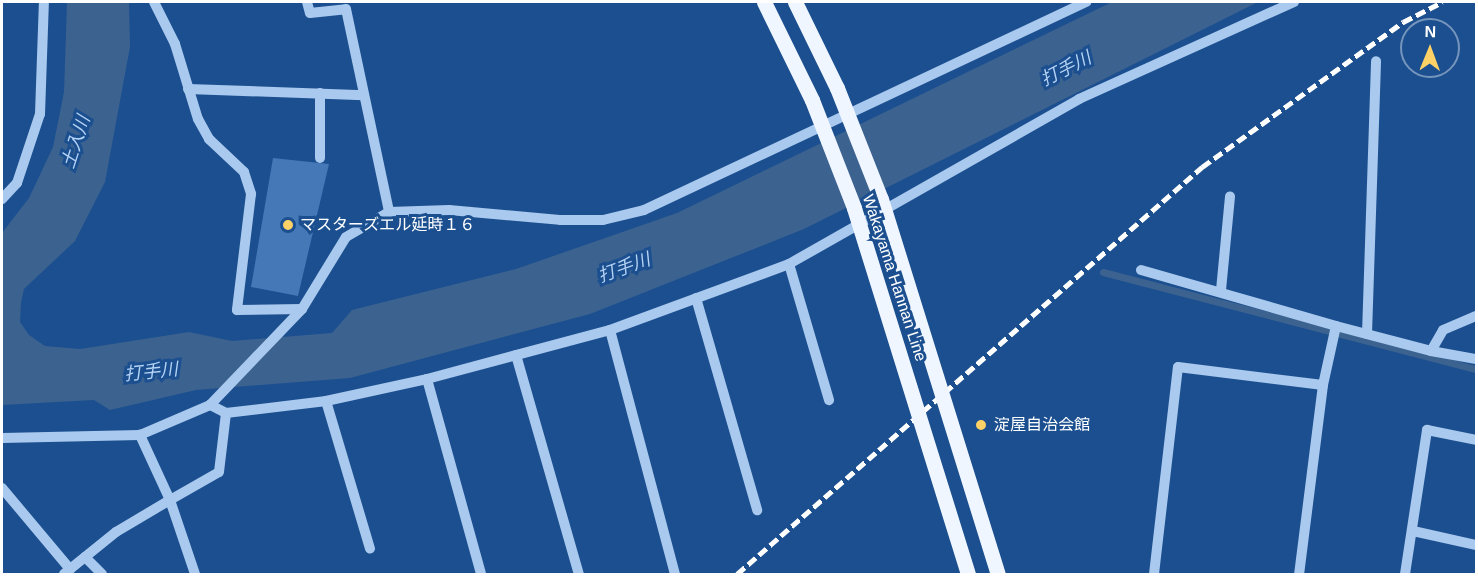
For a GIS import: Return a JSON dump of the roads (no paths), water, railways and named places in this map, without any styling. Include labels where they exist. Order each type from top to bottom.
[{"type":"main road","name":"Wakayama Hannan Line","points":[[764,2],[812,100],[854,208],[968,574]]},
{"type":"main road","name":"Wakayama Hannan Line","points":[[795,2],[837,88],[881,199],[998,574]]},
{"type":"street","points":[[2,199],[17,183],[40,114],[44,2]]},
{"type":"street","points":[[154,2],[175,44],[188,89],[209,139],[244,172],[251,194],[237,310],[302,309]]},
{"type":"street","points":[[307,2],[310,13],[346,9],[389,212]]},
{"type":"street","points":[[2,438],[140,435],[210,405],[302,309],[346,237],[389,212],[449,210],[571,220],[644,210],[1087,2]]},
{"type":"street","points":[[210,405],[226,413],[326,402],[427,379],[610,330],[789,264],[1079,99],[1294,2]]},
{"type":"street","points":[[1367,334],[1376,61]]},
{"type":"street","points":[[188,89],[364,95]]},
{"type":"street","points":[[320,93],[320,158]]},
{"type":"street","points":[[1221,290],[1230,196]]},
{"type":"street","points":[[789,264],[829,400]]},
{"type":"street","points":[[1141,270],[1221,290],[1336,326],[1431,351],[1476,359]]},
{"type":"street","points":[[696,298],[757,510]]},
{"type":"street","points":[[1431,351],[1443,330],[1476,316]]},
{"type":"street","points":[[1299,574],[1323,385],[1336,326]]},
{"type":"street","points":[[610,330],[675,574]]},
{"type":"street","points":[[516,355],[579,574]]},
{"type":"street","points":[[1154,574],[1178,367],[1323,385]]},
{"type":"street","points":[[427,379],[481,574]]},
{"type":"street","points":[[326,402],[370,549]]},
{"type":"street","points":[[2,488],[67,572],[85,557],[170,500],[219,472],[226,413]]},
{"type":"street","points":[[1405,574],[1426,430],[1476,440]]},
{"type":"street","points":[[140,435],[170,500],[195,574]]},
{"type":"street","points":[[1413,531],[1476,545]]},
{"type":"street","points":[[85,557],[102,574]]},
{"type":"water","points":[[67,2],[129,2],[130,47],[105,182],[75,241],[24,289],[21,303],[20,322],[29,335],[45,346],[80,349],[189,332],[232,341],[332,333],[352,310],[516,269],[677,213],[1112,2],[1258,2],[804,229],[590,314],[350,378],[196,390],[110,410],[94,400],[2,405],[2,233],[29,198],[53,147],[64,92]]},
{"type":"waterway","points":[[1103,272],[1476,369]]},
{"type":"railway","points":[[737,574],[1202,167],[1403,22],[1442,2]]},
{"type":"place","name":"マスターズエル延時１６","points":[[288,225]]},
{"type":"place","name":"淀屋自治会館","points":[[981,425]]},
{"type":"water label","name":"打手川","points":[[1066,69]]},
{"type":"water label","name":"土入川","points":[[76,142]]},
{"type":"water label","name":"打手川","points":[[624,268]]},
{"type":"water label","name":"打手川","points":[[151,372]]}]
